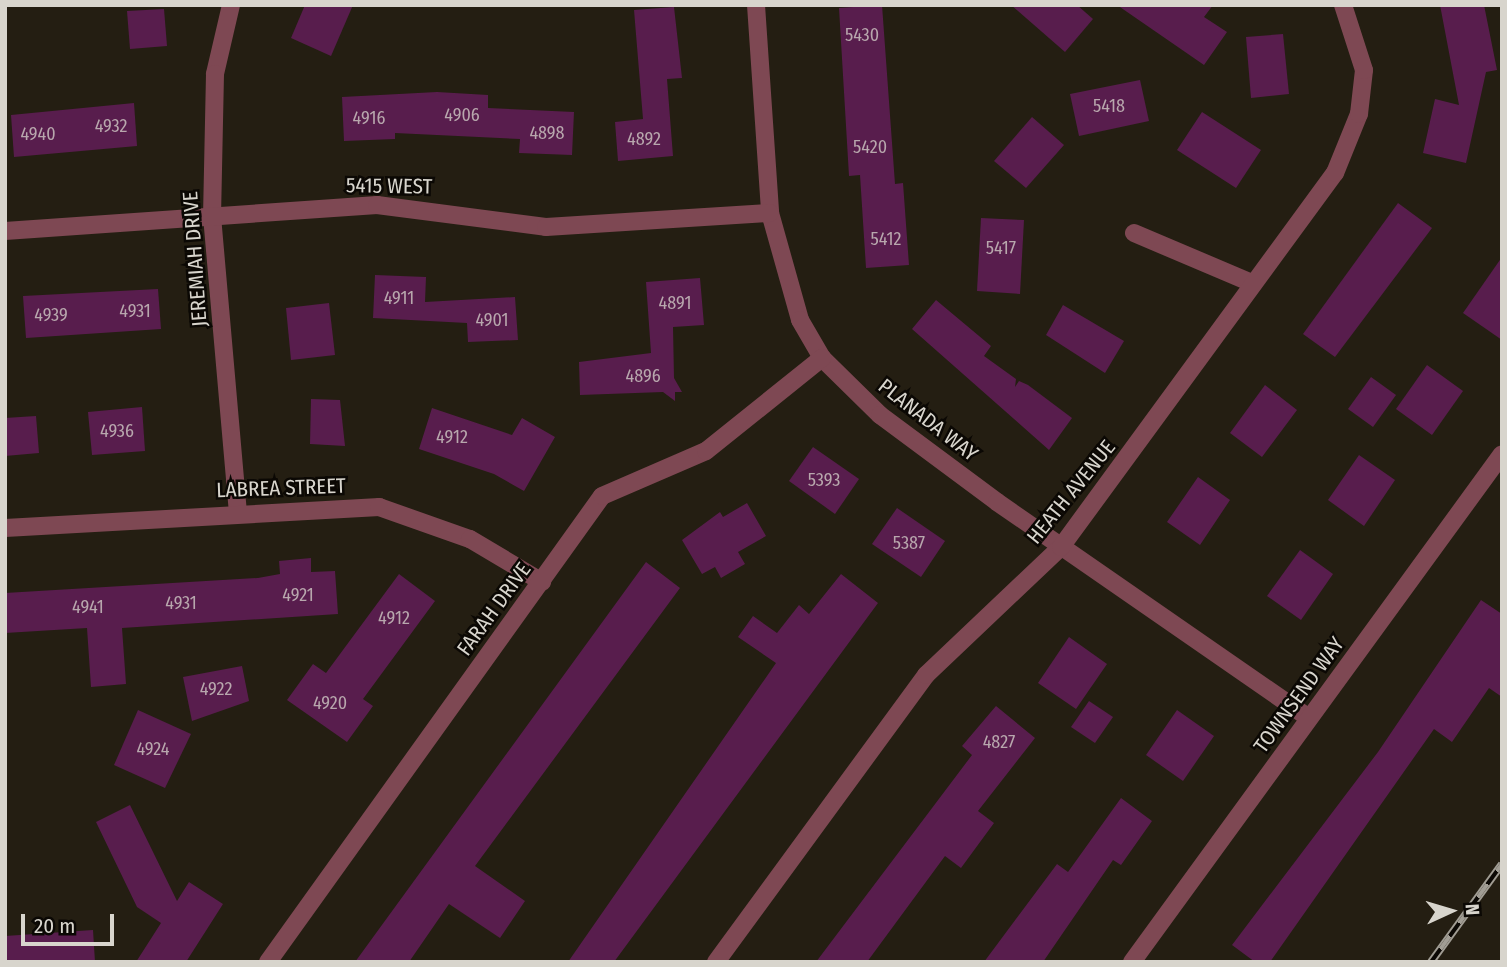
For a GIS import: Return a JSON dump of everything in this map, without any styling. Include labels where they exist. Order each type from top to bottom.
[{"type":"street","name":"JEREMIAH DRIVE","points":[[231,5],[215,74],[212,216],[238,511]]},
{"type":"street","name":"PLANADA WAY","points":[[756,5],[770,213],[796,308],[822,358],[880,415],[1061,547],[1309,718]]},
{"type":"street","name":"HEATH AVENUE","points":[[716,962],[926,675],[1061,547],[1252,283],[1350,142],[1364,70],[1343,5]]},
{"type":"street","name":"5415 WEST","points":[[5,231],[212,216],[416,206],[546,228],[770,213]]},
{"type":"street","points":[[1134,233],[1252,283]]},
{"type":"street","name":"FARAH DRIVE","points":[[268,962],[602,496],[706,451],[822,358]]},
{"type":"street","name":"TOWNSEND WAY","points":[[1132,962],[1502,454]]},
{"type":"street","name":"LABREA STREET","points":[[5,528],[238,511],[379,508],[470,539],[542,582]]},
{"type":"building","points":[[305,5],[353,5],[331,56],[291,38]]},
{"type":"building","points":[[882,5],[895,184],[903,183],[909,265],[866,268],[860,175],[849,176],[839,8]]},
{"type":"building","points":[[1011,5],[1077,5],[1093,19],[1065,52]]},
{"type":"building","points":[[1117,5],[1213,5],[1204,17],[1227,32],[1204,65]]},
{"type":"building","points":[[1440,5],[1484,5],[1497,70],[1486,72],[1466,163],[1423,153],[1435,99],[1459,105]]},
{"type":"building","points":[[674,7],[682,78],[667,79],[673,156],[618,161],[615,122],[643,119],[634,10]]},
{"type":"building","points":[[164,9],[167,46],[130,49],[127,11]]},
{"type":"building","points":[[1283,34],[1289,94],[1251,98],[1246,37]]},
{"type":"building","points":[[1140,80],[1149,121],[1079,136],[1070,94]]},
{"type":"building","points":[[437,92],[488,95],[488,108],[574,112],[572,155],[519,153],[520,139],[395,133],[395,139],[344,141],[342,97]]},
{"type":"building","points":[[134,103],[137,146],[14,157],[11,115]]},
{"type":"building","points":[[1202,112],[1261,150],[1236,188],[1177,150]]},
{"type":"building","points":[[1032,117],[1064,145],[1026,188],[994,161]]},
{"type":"building","points":[[1398,203],[1432,228],[1335,357],[1303,334]]},
{"type":"building","points":[[981,218],[1024,220],[1020,294],[977,291]]},
{"type":"building","points":[[1502,257],[1502,340],[1463,313]]},
{"type":"building","points":[[375,275],[426,277],[425,302],[515,297],[518,340],[468,342],[467,323],[373,318]]},
{"type":"building","points":[[700,278],[704,325],[673,327],[674,378],[682,392],[675,392],[675,401],[663,392],[580,395],[579,362],[651,353],[646,282]]},
{"type":"building","points":[[158,289],[161,329],[26,338],[23,296]]},
{"type":"building","points":[[936,300],[991,346],[984,356],[1016,379],[1015,387],[1019,381],[1028,385],[1072,418],[1049,450],[912,329]]},
{"type":"building","points":[[329,303],[335,355],[291,360],[286,308]]},
{"type":"building","points":[[1063,305],[1124,341],[1105,373],[1046,335]]},
{"type":"building","points":[[1427,365],[1463,391],[1432,435],[1396,409]]},
{"type":"building","points":[[1371,377],[1396,395],[1373,427],[1348,409]]},
{"type":"building","points":[[1265,385],[1297,410],[1262,457],[1230,433]]},
{"type":"building","points":[[311,399],[340,400],[345,446],[310,444]]},
{"type":"building","points":[[142,407],[145,451],[92,455],[88,412]]},
{"type":"building","points":[[432,408],[512,435],[522,418],[555,437],[524,491],[494,474],[419,449]]},
{"type":"building","points":[[36,416],[39,453],[5,456],[5,418]]},
{"type":"building","points":[[813,447],[859,479],[835,514],[789,481]]},
{"type":"building","points":[[1359,455],[1395,480],[1364,526],[1328,500]]},
{"type":"building","points":[[1198,477],[1230,500],[1200,545],[1167,522]]},
{"type":"building","points":[[747,503],[766,536],[738,552],[745,564],[721,578],[715,567],[702,574],[682,540],[720,512],[723,517]]},
{"type":"building","points":[[897,508],[945,541],[921,577],[872,544]]},
{"type":"building","points":[[1300,550],[1333,574],[1301,620],[1267,596]]},
{"type":"building","points":[[311,558],[311,572],[335,571],[338,614],[122,628],[126,684],[91,687],[87,628],[5,633],[5,593],[258,578],[280,574],[279,561]]},
{"type":"building","points":[[646,562],[680,588],[475,866],[525,901],[500,938],[449,904],[409,962],[355,962]]},
{"type":"building","points":[[399,574],[435,601],[363,699],[373,706],[347,742],[287,700],[313,664],[326,673]]},
{"type":"building","points":[[841,574],[878,603],[614,962],[568,962],[776,663],[738,637],[753,616],[777,633],[799,605],[809,614]]},
{"type":"building","points":[[1481,600],[1502,614],[1502,697],[1489,688],[1452,742],[1434,729],[1270,962],[1255,962],[1232,945],[1378,752]]},
{"type":"building","points":[[1069,637],[1107,664],[1076,709],[1038,683]]},
{"type":"building","points":[[242,666],[249,701],[192,721],[183,677]]},
{"type":"building","points":[[1089,701],[1113,717],[1095,743],[1071,727]]},
{"type":"building","points":[[996,706],[1035,738],[978,811],[994,823],[961,868],[945,856],[867,962],[816,962],[972,755],[962,746]]},
{"type":"building","points":[[138,710],[191,734],[165,788],[114,765]]},
{"type":"building","points":[[1177,710],[1214,736],[1183,781],[1146,755]]},
{"type":"building","points":[[1121,798],[1152,821],[1121,865],[1113,860],[1043,962],[984,962],[1057,864],[1068,872]]},
{"type":"building","points":[[130,805],[177,901],[189,882],[223,904],[186,962],[136,962],[161,923],[137,907],[96,822]]},
{"type":"building","points":[[93,930],[95,962],[5,962],[5,936]]},
{"type":"railway","points":[[1431,962],[1502,864]]}]
